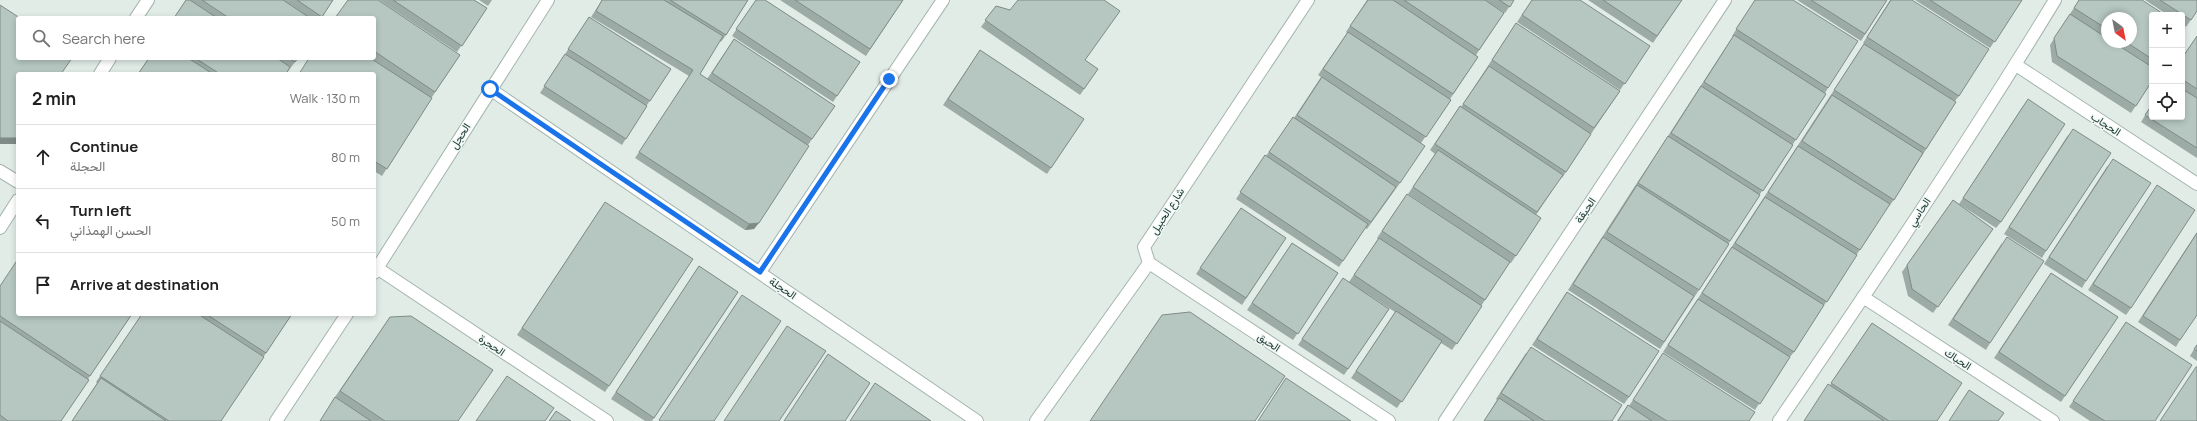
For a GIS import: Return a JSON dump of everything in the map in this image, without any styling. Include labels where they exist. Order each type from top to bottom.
[{"type":"street","points":[[137,16],[148,0]]},
{"type":"street","name":"الحجل","points":[[376,271],[490,89],[548,0]]},
{"type":"street","points":[[760,272],[943,0]]},
{"type":"street","name":"شارع الحبيل","points":[[1149,263],[1144,247],[1308,0]]},
{"type":"street","name":"الحبقة","points":[[1445,421],[1724,0]]},
{"type":"street","name":"الحاسي","points":[[1779,421],[1864,297],[2016,65],[2055,0]]},
{"type":"street","points":[[101,72],[109,60]]},
{"type":"street","name":"الحجاب","points":[[2016,65],[2197,184]]},
{"type":"street","name":"الحجلة","points":[[490,89],[977,421]]},
{"type":"street","points":[[0,171],[16,181]]},
{"type":"street","points":[[0,228],[16,203]]},
{"type":"street","points":[[1036,421],[1149,263]]},
{"type":"street","name":"الحبق","points":[[1149,263],[1388,421]]},
{"type":"street","name":"الحجرة","points":[[376,271],[607,421]]},
{"type":"street","name":"الحباك","points":[[1864,297],[2053,421]]},
{"type":"street","points":[[276,421],[346,316]]},
{"type":"building","points":[[186,0],[190,0],[214,16],[175,16]]},
{"type":"building","points":[[202,0],[283,0],[307,16],[226,16]]},
{"type":"building","points":[[297,0],[333,0],[323,16]]},
{"type":"building","points":[[348,0],[378,0],[460,55],[435,92],[376,52],[376,16],[336,16]]},
{"type":"building","points":[[393,0],[474,0],[487,8],[462,46]]},
{"type":"building","points":[[602,0],[664,0],[723,36],[700,74],[809,146],[759,223],[749,224],[639,152],[693,70],[596,11]]},
{"type":"building","points":[[670,0],[748,0],[726,35]]},
{"type":"building","points":[[756,0],[765,0],[860,62],[837,96],[736,29]]},
{"type":"building","points":[[795,0],[903,0],[870,49]]},
{"type":"building","points":[[1018,0],[1104,0],[1120,11],[1085,60],[1098,69],[1084,89],[985,20],[996,6],[1010,10]]},
{"type":"building","points":[[1368,0],[1393,0],[1478,57],[1453,94],[1350,26]]},
{"type":"building","points":[[1404,0],[1485,0],[1504,13],[1479,50]]},
{"type":"building","points":[[1499,0],[1514,0],[1510,7]]},
{"type":"building","points":[[1532,0],[1580,0],[1650,46],[1625,84],[1522,15]]},
{"type":"building","points":[[1603,0],[1682,0],[1657,36]]},
{"type":"building","points":[[1755,0],[1793,0],[1858,41],[1828,88],[1736,29]]},
{"type":"building","points":[[1811,0],[1887,0],[1865,34]]},
{"type":"building","points":[[1891,0],[1912,0],[1989,49],[1959,96],[1867,37]]},
{"type":"building","points":[[1930,0],[2022,0],[1995,42]]},
{"type":"building","points":[[2079,0],[2142,0],[2160,12],[2149,12],[2149,57],[2135,48],[2137,48],[2137,12],[2101,12],[2101,25],[2074,8]]},
{"type":"building","points":[[2160,0],[2197,0],[2197,11],[2191,20],[2185,16],[2185,12],[2179,12]]},
{"type":"building","points":[[0,5],[17,16],[16,60],[71,60],[62,72],[16,72],[16,138],[0,138]]},
{"type":"building","points":[[2070,14],[2101,34],[2101,48],[2122,48],[2149,65],[2149,86],[2136,106],[2057,56],[2054,38]]},
{"type":"building","points":[[589,17],[671,69],[650,101],[568,49]]},
{"type":"building","points":[[1516,23],[1620,91],[1594,128],[1492,60]]},
{"type":"building","points":[[1348,32],[1451,100],[1426,137],[1323,69]]},
{"type":"building","points":[[1734,35],[1826,94],[1796,140],[1704,82]]},
{"type":"building","points":[[2197,36],[2197,89],[2185,81],[2185,54]]},
{"type":"building","points":[[734,39],[835,106],[812,139],[712,73]]},
{"type":"building","points":[[1864,44],[1956,102],[1926,149],[1834,90]]},
{"type":"building","points":[[980,50],[1084,119],[1051,168],[948,99]]},
{"type":"building","points":[[565,54],[647,106],[626,139],[544,86]]},
{"type":"building","points":[[148,60],[191,60],[210,72],[139,72]]},
{"type":"building","points":[[198,60],[280,60],[290,67],[287,72],[217,72]]},
{"type":"building","points":[[308,60],[373,60],[432,98],[387,169],[376,162],[376,72],[300,72]]},
{"type":"building","points":[[1489,66],[1591,134],[1566,172],[1463,104]]},
{"type":"building","points":[[1322,77],[1425,146],[1400,183],[1297,115]]},
{"type":"building","points":[[1701,86],[1793,145],[1763,191],[1671,133]]},
{"type":"building","points":[[2185,91],[2197,98],[2197,148],[2153,120],[2185,120]]},
{"type":"building","points":[[1832,95],[1923,153],[1894,200],[1802,141]]},
{"type":"building","points":[[2028,99],[2065,124],[2001,222],[1963,198]]},
{"type":"building","points":[[1460,106],[1563,175],[1537,212],[1435,144]]},
{"type":"building","points":[[2149,109],[2149,118],[2145,115]]},
{"type":"building","points":[[1293,117],[1396,187],[1371,222],[1269,152]]},
{"type":"building","points":[[2073,129],[2111,153],[2046,251],[2009,227]]},
{"type":"building","points":[[1668,136],[1760,195],[1730,241],[1638,183]]},
{"type":"building","points":[[1798,146],[1890,204],[1860,250],[1768,192]]},
{"type":"building","points":[[1438,150],[1541,218],[1516,256],[1413,187]]},
{"type":"building","points":[[1265,155],[1368,224],[1343,261],[1240,192]]},
{"type":"building","points":[[2113,159],[2151,183],[2086,281],[2049,257]]},
{"type":"building","points":[[1637,185],[1729,244],[1699,290],[1607,232]]},
{"type":"building","points":[[2157,185],[2195,210],[2131,308],[2093,284]]},
{"type":"building","points":[[1407,194],[1510,262],[1485,300],[1382,231]]},
{"type":"building","points":[[1765,197],[1857,255],[1827,302],[1735,243]]},
{"type":"building","points":[[1953,200],[1993,229],[1938,307],[1912,289],[1907,265]]},
{"type":"building","points":[[605,202],[693,259],[609,386],[522,328]]},
{"type":"building","points":[[1241,208],[1286,238],[1246,298],[1200,268]]},
{"type":"building","points":[[2197,233],[2197,315],[2180,340],[2143,316]]},
{"type":"building","points":[[1603,237],[1694,296],[1664,342],[1573,284]]},
{"type":"building","points":[[2007,237],[2044,261],[1990,343],[1953,319]]},
{"type":"building","points":[[1379,238],[1482,306],[1457,344],[1354,275]]},
{"type":"building","points":[[1292,243],[1338,273],[1298,334],[1252,303]]},
{"type":"building","points":[[1732,247],[1824,305],[1794,352],[1702,293]]},
{"type":"building","points":[[16,262],[16,316],[131,316],[90,376],[0,316],[0,286]]},
{"type":"building","points":[[699,266],[738,292],[654,418],[616,392]]},
{"type":"building","points":[[2051,273],[2118,317],[2065,396],[1999,352]]},
{"type":"building","points":[[1343,278],[1389,309],[1348,369],[1302,339]]},
{"type":"building","points":[[1567,292],[1659,351],[1629,397],[1537,339]]},
{"type":"building","points":[[742,295],[781,321],[714,421],[660,421],[659,420]]},
{"type":"building","points":[[1698,299],[1790,357],[1760,404],[1668,345]]},
{"type":"building","points":[[1396,311],[1442,341],[1402,402],[1356,371]]},
{"type":"building","points":[[1190,312],[1285,376],[1255,421],[1090,421],[1162,315]]},
{"type":"building","points":[[141,316],[201,316],[264,357],[221,421],[169,421],[100,376]]},
{"type":"building","points":[[209,316],[291,316],[266,353]]},
{"type":"building","points":[[411,316],[493,370],[458,421],[385,421],[340,391],[390,317]]},
{"type":"building","points":[[0,321],[89,380],[61,421],[8,421],[0,415]]},
{"type":"building","points":[[2126,322],[2192,365],[2155,421],[2105,421],[2073,401]]},
{"type":"building","points":[[1872,323],[1962,383],[1937,421],[1889,421],[1831,383]]},
{"type":"building","points":[[787,326],[826,351],[779,421],[724,421]]},
{"type":"building","points":[[1531,347],[1622,405],[1612,421],[1545,421],[1501,393]]},
{"type":"building","points":[[1663,353],[1755,412],[1749,421],[1667,421],[1633,400]]},
{"type":"building","points":[[828,354],[870,383],[845,421],[784,421]]},
{"type":"building","points":[[2196,367],[2197,421],[2160,421]]},
{"type":"building","points":[[507,376],[554,408],[545,421],[476,421]]},
{"type":"building","points":[[101,378],[166,421],[72,421]]},
{"type":"building","points":[[1286,378],[1351,421],[1258,421]]},
{"type":"building","points":[[875,383],[931,421],[850,421]]},
{"type":"building","points":[[1828,384],[1884,421],[1804,421]]},
{"type":"building","points":[[1969,390],[2004,413],[1998,421],[1949,421]]},
{"type":"building","points":[[335,397],[371,421],[320,421]]},
{"type":"building","points":[[1499,398],[1534,421],[1484,421]]},
{"type":"building","points":[[1628,405],[1652,421],[1618,421]]},
{"type":"building","points":[[556,411],[571,421],[549,421]]},
{"type":"route","points":[[490,89],[760,272],[889,79]]}]
